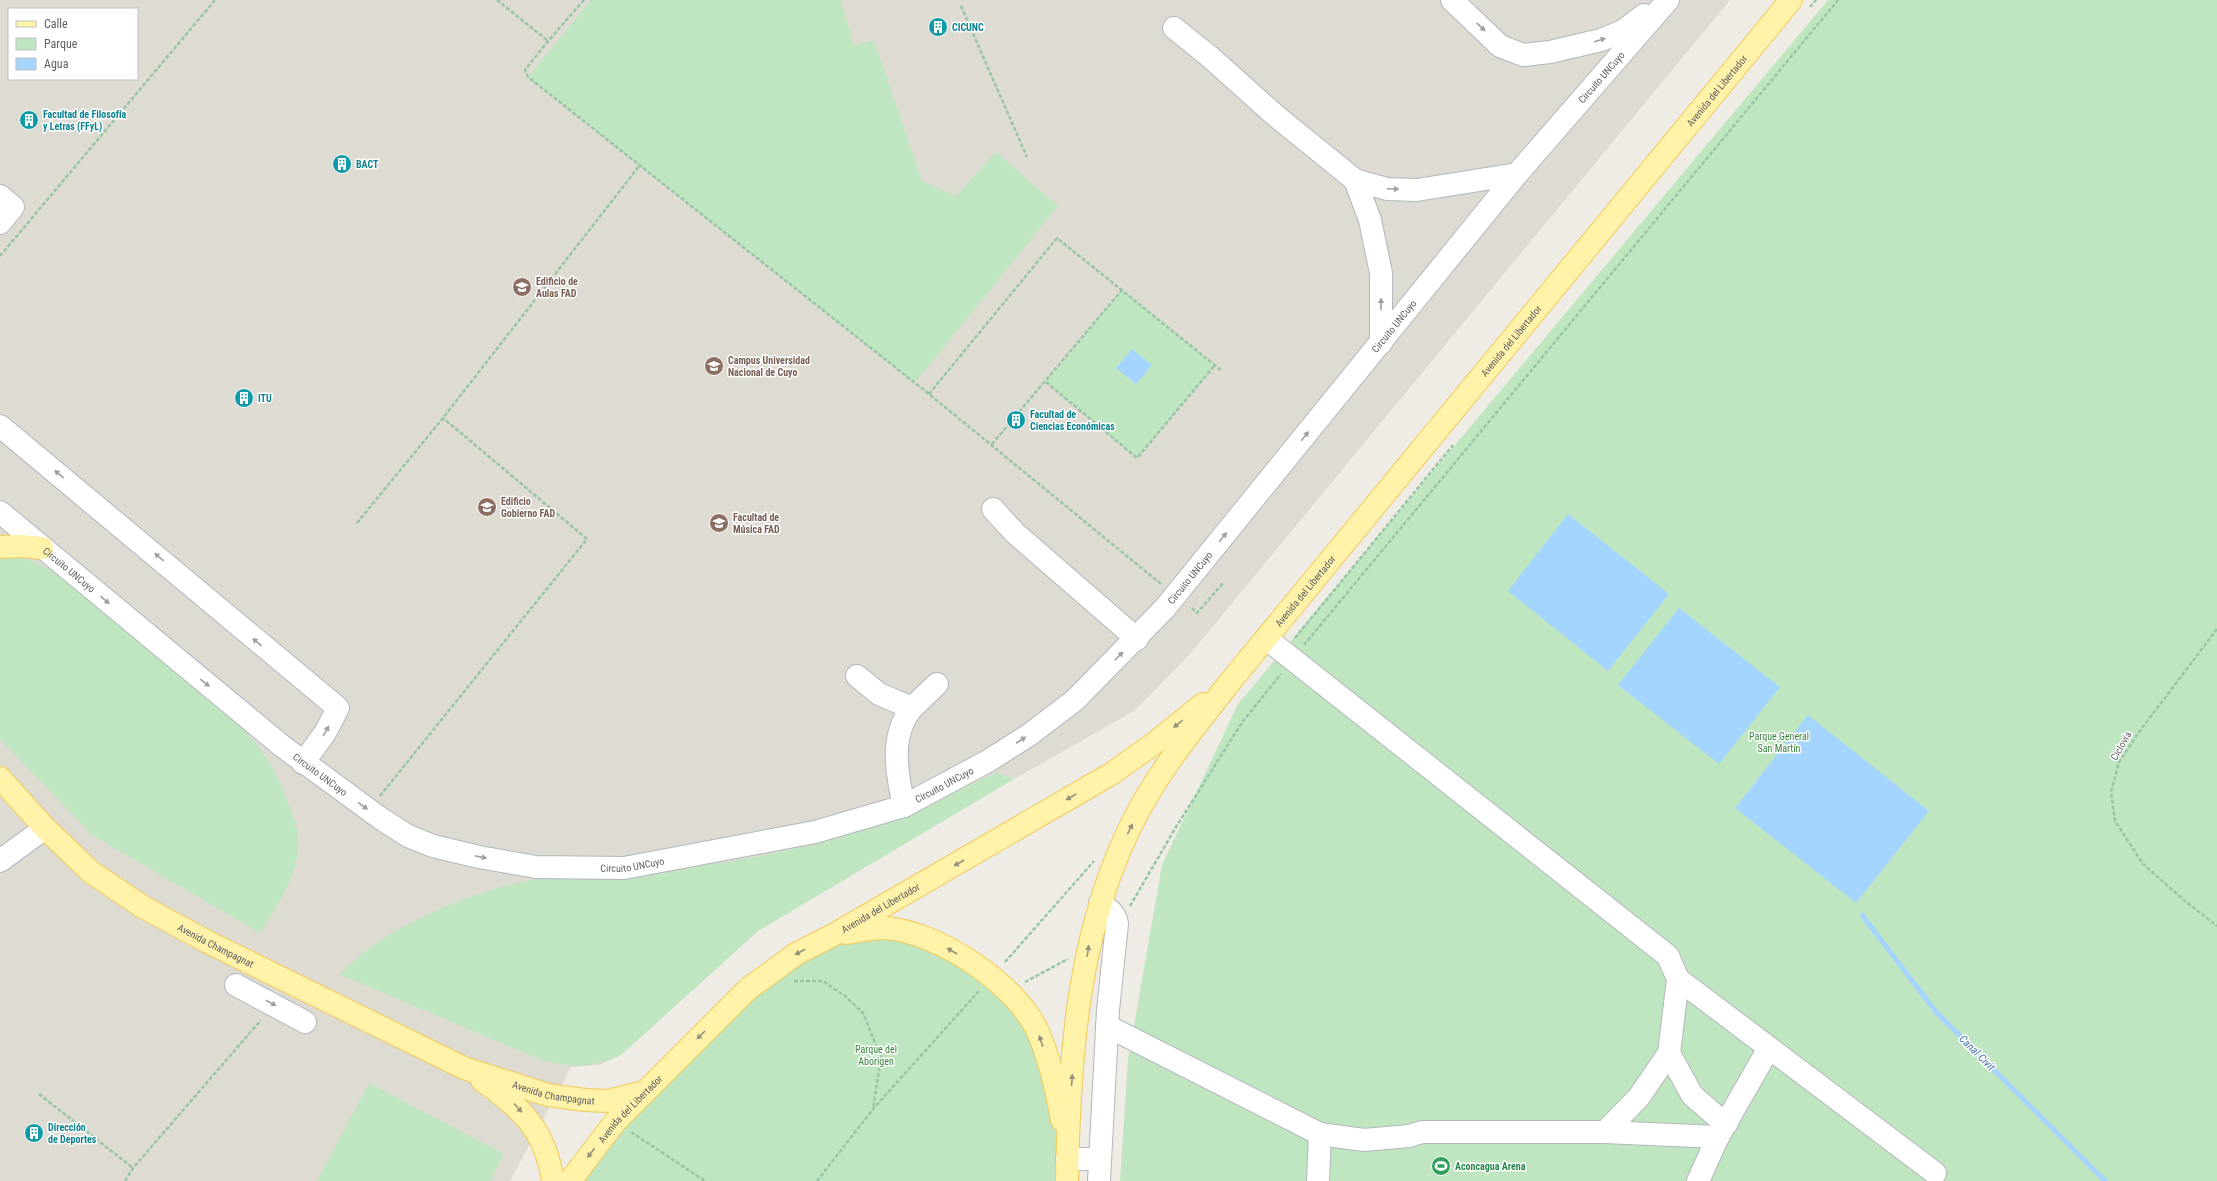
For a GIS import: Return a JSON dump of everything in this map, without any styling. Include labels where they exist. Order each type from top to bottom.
[{"type":"main road","name":"Avenida del Libertador","points":[[1067,1181],[1067,1153],[1075,1034],[1090,938],[1114,863],[1139,810],[1161,772],[1230,682],[1267,639],[1791,0]]},
{"type":"main road","points":[[0,547],[22,546],[42,548]]},
{"type":"main road","name":"Avenida del Libertador","points":[[570,1181],[615,1122],[748,989],[796,954],[835,934],[1111,774],[1152,745],[1230,682]]},
{"type":"main road","name":"Avenida Champagnat","points":[[0,778],[45,828],[91,872],[143,907],[208,942],[464,1068],[548,1095],[585,1100],[608,1101],[644,1092]]},
{"type":"main road","points":[[835,934],[886,928],[907,933],[930,940],[950,950],[992,976],[1016,1000],[1038,1031],[1059,1102],[1067,1153]]},
{"type":"main road","name":"Avenida Champagnat","points":[[464,1068],[514,1103],[531,1122],[541,1138],[553,1181]]},
{"type":"street","points":[[1452,0],[1500,46],[1523,55],[1550,52],[1602,40],[1623,31],[1666,0]]},
{"type":"street","name":"Circuito UNCuyo","points":[[0,512],[303,762],[368,810],[408,836],[433,846],[479,857],[536,867],[624,868],[815,832],[904,806],[988,762],[1029,736],[1075,700],[1136,639],[1165,608],[1518,174],[1666,0]]},
{"type":"street","points":[[1174,28],[1209,56],[1276,116],[1356,180],[1387,189],[1417,190],[1518,174]]},
{"type":"street","points":[[1356,180],[1370,220],[1381,273],[1381,343]]},
{"type":"street","points":[[0,196],[13,207],[0,223]]},
{"type":"street","points":[[0,426],[338,708],[325,733],[303,762]]},
{"type":"street","points":[[993,509],[1015,533],[1136,639]]},
{"type":"street","points":[[1267,639],[1668,956],[1678,979],[1936,1173]]},
{"type":"street","points":[[857,676],[879,694],[912,708]]},
{"type":"street","points":[[904,806],[896,769],[897,746],[906,716],[912,708],[937,684]]},
{"type":"street","points":[[0,861],[45,828]]},
{"type":"street","points":[[1099,1181],[1107,1026],[1117,919],[1108,908],[1100,903]]},
{"type":"street","points":[[1605,1132],[1639,1097],[1669,1053],[1678,979]]},
{"type":"street","points":[[236,985],[274,1004],[305,1022]]},
{"type":"street","points":[[1107,1026],[1320,1134],[1364,1140],[1409,1136],[1422,1132],[1605,1132],[1723,1130]]},
{"type":"street","points":[[1698,1181],[1723,1130],[1769,1048]]},
{"type":"street","points":[[1669,1053],[1692,1095],[1716,1116],[1723,1130]]},
{"type":"street","points":[[1318,1181],[1320,1134]]},
{"type":"street","points":[[1067,1153],[1099,1159]]},
{"type":"path","points":[[0,256],[215,0]]},
{"type":"path","points":[[497,0],[548,41]]},
{"type":"path","points":[[584,0],[525,70],[528,77],[992,444],[1163,585]]},
{"type":"path","points":[[1117,919],[1134,902],[1176,827],[1243,721],[1838,0]]},
{"type":"path","points":[[961,6],[1028,157]]},
{"type":"path","points":[[357,523],[443,418],[640,165]]},
{"type":"path","points":[[929,394],[1057,238],[1222,371]]},
{"type":"path","points":[[992,444],[1046,382],[1122,290]]},
{"type":"path","points":[[1046,382],[1137,458],[1215,365]]},
{"type":"path","points":[[368,810],[587,539],[443,418]]},
{"type":"path","points":[[1192,608],[1197,613],[1224,582]]},
{"type":"path","name":"Ciclovía","points":[[2217,629],[2139,732],[2119,762],[2111,792],[2115,821],[2143,864],[2185,901],[2217,926]]},
{"type":"path","points":[[817,1181],[873,1109],[1097,857]]},
{"type":"path","points":[[1020,985],[1066,959],[1087,961]]},
{"type":"path","points":[[786,981],[823,981],[845,996],[863,1012],[881,1058],[873,1109]]},
{"type":"path","points":[[125,1181],[133,1168],[274,1004]]},
{"type":"path","points":[[39,1094],[133,1168]]},
{"type":"path","points":[[615,1122],[705,1181]]},
{"type":"shaded area","name":"Campus Universidad Nacional de Cuyo","points":[[0,0],[1730,0],[1190,654],[1134,711],[952,814],[758,931],[621,1055],[599,1065],[571,1067],[510,1181],[0,1181]]},
{"type":"green space","points":[[591,0],[841,0],[854,45],[874,40],[922,181],[956,196],[996,152],[1058,206],[915,383],[528,77]]},
{"type":"green space","name":"Parque General San Martín","points":[[1828,0],[2217,0],[2217,1181],[1120,1181],[1128,1060],[1162,865],[1238,704]]},
{"type":"green space","points":[[1122,290],[1215,365],[1137,458],[1046,382]]},
{"type":"green space","points":[[0,556],[23,558],[60,574],[218,704],[250,736],[264,754],[276,774],[292,812],[298,838],[298,851],[292,876],[274,911],[260,933],[92,835],[0,739]]},
{"type":"green space","points":[[997,772],[1014,779],[758,931],[621,1055],[609,1060],[590,1065],[573,1066],[541,1060],[339,974],[367,950],[395,932],[437,911],[483,893],[528,880],[549,877],[718,863],[791,849],[861,829],[896,816],[930,803]]},
{"type":"green space","name":"Parque del Aborigen","points":[[886,928],[992,976],[1049,1065],[1067,1181],[570,1181],[796,954]]},
{"type":"green space","points":[[369,1083],[504,1154],[490,1181],[317,1181]]},
{"type":"water","points":[[1132,349],[1152,365],[1136,384],[1116,368]]},
{"type":"water","points":[[1568,514],[1669,594],[1608,671],[1508,591]]},
{"type":"water","points":[[1679,608],[1780,687],[1719,764],[1618,685]]},
{"type":"water","points":[[1808,715],[1929,811],[1856,903],[1735,808]]},
{"type":"waterway","name":"Canal Civit","points":[[1862,915],[1936,1012],[2105,1181]]},
{"type":"place","name":"CICUNC","points":[[938,27]]},
{"type":"place","name":"Facultad de Filosofía y Letras (FFyL)","points":[[29,120]]},
{"type":"place","name":"BACT","points":[[342,164]]},
{"type":"place","name":"Edificio de Aulas FAD","points":[[522,287]]},
{"type":"place","name":"Campus Universidad Nacional de Cuyo","points":[[714,366]]},
{"type":"place","name":"ITU","points":[[244,398]]},
{"type":"place","name":"Facultad de Ciencias Económicas","points":[[1016,420]]},
{"type":"place","name":"Edificio Gobierno FAD","points":[[487,507]]},
{"type":"place","name":"Facultad de Música FAD","points":[[719,523]]},
{"type":"place","name":"Dirección de Deportes","points":[[34,1133]]},
{"type":"place","name":"Aconcagua Arena","points":[[1441,1166]]}]
